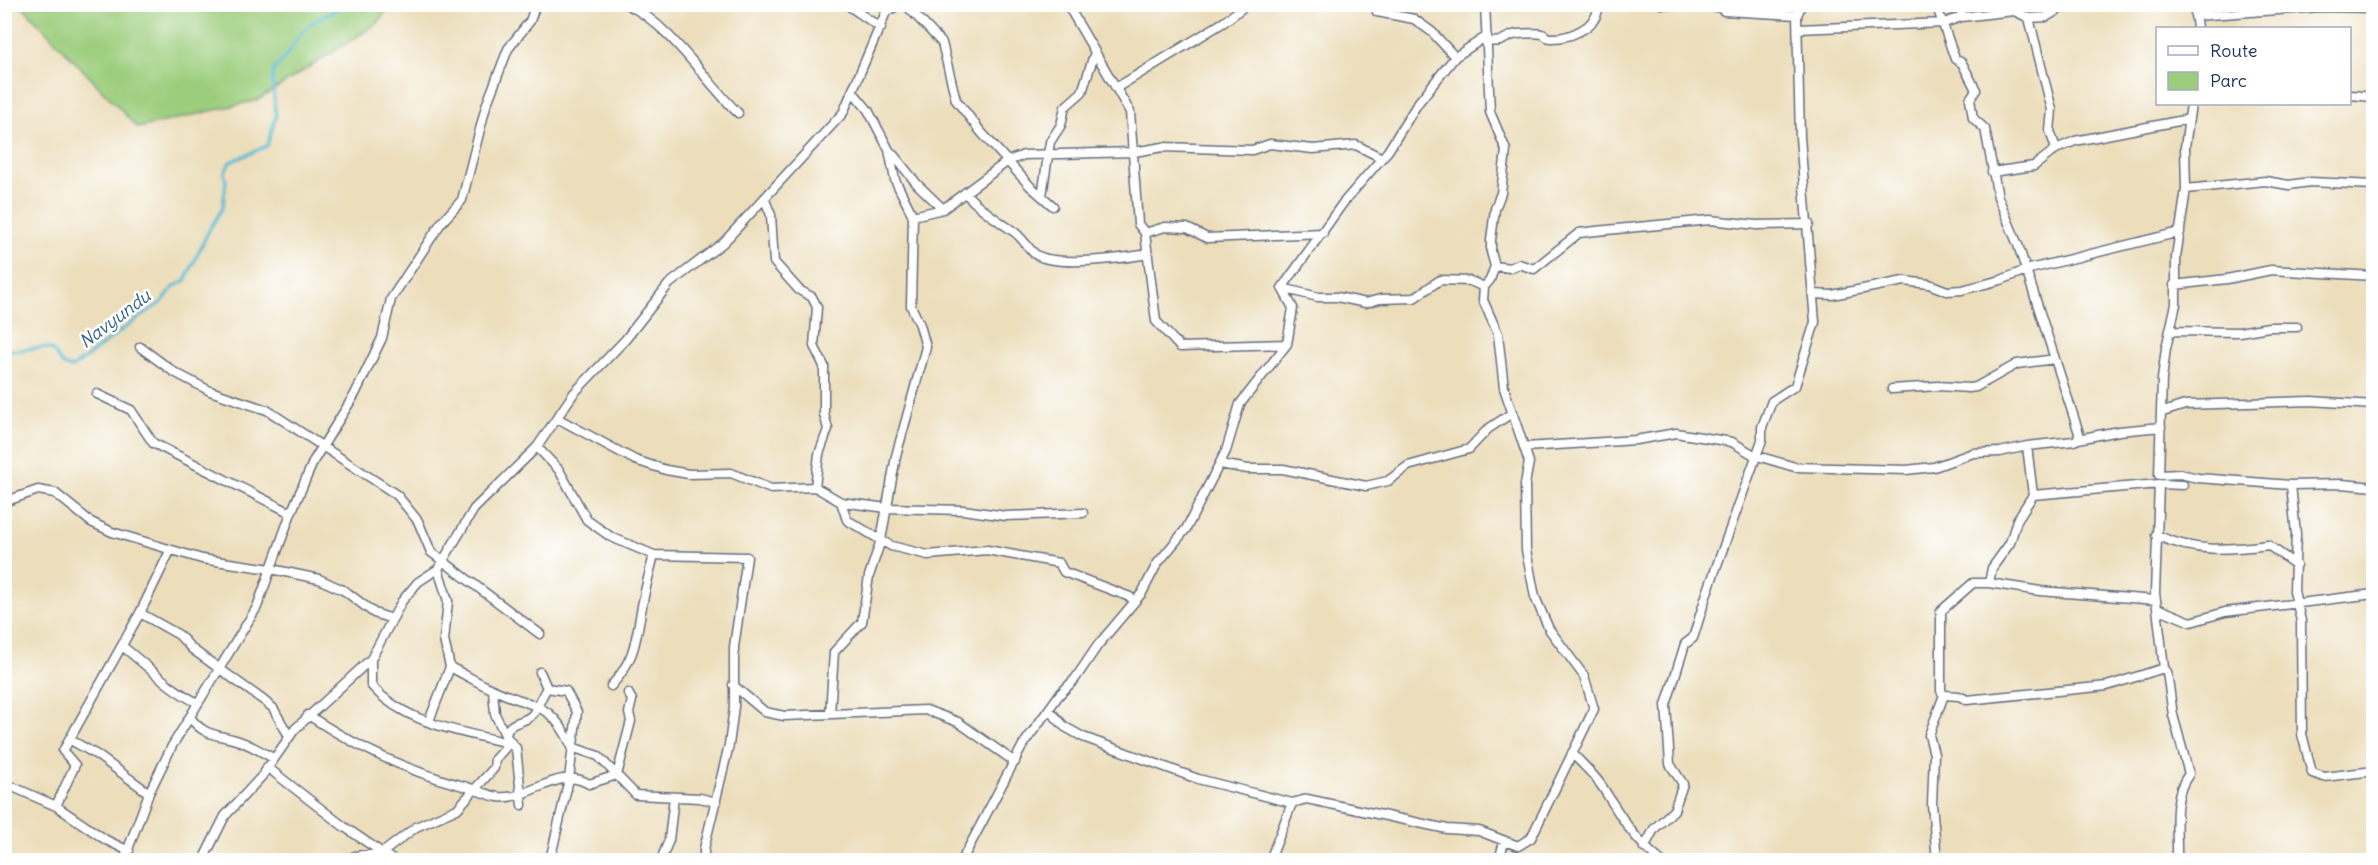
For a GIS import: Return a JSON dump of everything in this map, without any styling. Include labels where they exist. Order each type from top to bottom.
[{"type":"street","points":[[124,861],[149,793],[172,746],[257,608],[291,513],[323,447],[355,394],[382,338],[391,299],[441,223],[462,200],[486,105],[508,49],[530,21],[536,4]]},
{"type":"street","points":[[626,4],[637,9],[665,33],[738,113]]},
{"type":"street","points":[[846,4],[881,28]]},
{"type":"street","points":[[208,859],[225,816],[308,715],[371,659],[402,601],[418,582],[440,564],[474,509],[537,447],[574,393],[625,340],[669,284],[724,242],[843,113],[881,28],[886,8],[903,4],[942,43],[956,100],[1008,161],[1053,206]]},
{"type":"street","points":[[1067,4],[1130,112],[1138,224],[1145,233],[1156,321],[1180,347],[1287,344]]},
{"type":"street","points":[[1116,88],[1224,22],[1242,8],[1242,4]]},
{"type":"street","points":[[1375,4],[1377,12],[1414,19],[1432,32],[1455,57]]},
{"type":"street","points":[[1049,710],[1065,727],[1083,737],[1197,779],[1292,803],[1307,799],[1447,829],[1479,831],[1518,846],[1531,838],[1594,708],[1584,676],[1549,630],[1535,597],[1526,550],[1525,484],[1528,462],[1504,388],[1500,341],[1483,300],[1484,287],[1490,280],[1495,266],[1491,252],[1491,240],[1495,209],[1502,193],[1506,150],[1490,112],[1485,4]]},
{"type":"street","points":[[1282,288],[1343,203],[1382,158],[1418,103],[1455,57],[1487,39],[1506,40],[1514,34],[1541,34],[1549,38],[1568,35],[1589,26],[1598,15],[1598,8],[1604,4]]},
{"type":"street","points":[[1661,4],[1664,7],[1718,6],[1747,13],[1797,15]]},
{"type":"street","points":[[1644,848],[1654,829],[1674,810],[1683,784],[1670,764],[1666,705],[1685,644],[1694,638],[1754,455],[1762,440],[1762,427],[1772,400],[1795,386],[1815,322],[1809,224],[1800,137],[1797,15],[1802,4]]},
{"type":"street","points":[[1936,4],[1955,59],[1962,63],[1976,90],[1970,99],[1971,109],[1975,121],[1985,129],[1998,197],[2026,270],[2078,429],[2078,439]]},
{"type":"street","points":[[1961,4],[1961,17]]},
{"type":"street","points":[[1797,29],[1944,23],[1961,17],[2014,8],[2029,18],[2046,17],[2068,4]]},
{"type":"street","points":[[2194,4],[2197,27]]},
{"type":"street","points":[[2195,16],[2321,6],[2373,8]]},
{"type":"street","points":[[2029,18],[2052,110],[2049,131],[2056,149]]},
{"type":"street","points":[[1042,196],[1050,142],[1060,125],[1065,107],[1082,92],[1095,52]]},
{"type":"street","points":[[853,92],[868,110],[889,150],[917,184],[943,208]]},
{"type":"street","points":[[2351,96],[2373,97]]},
{"type":"street","points":[[2192,105],[2185,147],[2186,189],[2174,285],[2176,304],[2162,379],[2163,412],[2159,475],[2181,474],[2198,478],[2291,485],[2342,484],[2373,487]]},
{"type":"street","points":[[1992,172],[2034,166],[2056,149],[2075,141],[2189,119]]},
{"type":"street","points":[[913,216],[943,208],[966,194],[1008,161],[1024,155],[1134,152],[1163,147],[1252,150],[1270,144],[1314,149],[1356,145],[1382,158]]},
{"type":"street","points":[[830,714],[834,652],[862,622],[869,576],[881,540],[902,429],[926,348],[921,325],[911,306],[913,216],[895,180],[889,150]]},
{"type":"street","points":[[2186,189],[2265,181],[2289,185],[2310,182],[2373,185]]},
{"type":"street","points":[[966,194],[982,211],[1015,232],[1036,255],[1052,260],[1104,261],[1148,254]]},
{"type":"street","points":[[765,200],[771,215],[774,262],[800,290],[812,297],[817,307],[814,346],[824,366],[824,414],[828,429],[819,454],[816,487]]},
{"type":"street","points":[[1495,266],[1510,268],[1519,264],[1534,269],[1579,233],[1710,220],[1756,225],[1809,224]]},
{"type":"street","points":[[1145,233],[1165,227],[1186,228],[1207,238],[1323,232]]},
{"type":"street","points":[[1814,294],[1832,296],[1904,281],[1929,284],[1947,291],[1962,290],[2001,280],[2026,270],[2180,232]]},
{"type":"street","points":[[2174,285],[2227,279],[2271,270],[2373,276]]},
{"type":"street","points":[[1282,288],[1317,297],[1337,297],[1365,303],[1380,298],[1414,298],[1440,280],[1470,281],[1484,287]]},
{"type":"street","points":[[962,861],[1023,745],[1142,593],[1157,564],[1186,529],[1220,464],[1240,404],[1287,344],[1293,308],[1282,288]]},
{"type":"street","points":[[2170,331],[2239,332],[2269,327],[2297,327]]},
{"type":"street","points":[[140,347],[174,372],[210,391],[267,410],[397,495],[418,521],[425,542],[440,564],[540,634]]},
{"type":"street","points":[[1892,389],[1938,386],[1976,387],[2017,364],[2055,359]]},
{"type":"street","points":[[98,394],[131,410],[153,443],[291,513]]},
{"type":"street","points":[[2163,412],[2185,405],[2311,401],[2373,405]]},
{"type":"street","points":[[1220,464],[1248,470],[1283,470],[1366,486],[1388,481],[1408,466],[1468,449],[1488,429],[1512,413]]},
{"type":"street","points":[[557,418],[635,460],[666,470],[689,474],[731,473],[771,489],[816,487],[841,502],[887,508],[963,510],[1006,516],[1083,513]]},
{"type":"street","points":[[1525,447],[1636,440],[1676,433],[1732,442],[1754,455],[1795,467],[1906,470],[1934,467],[1973,453],[2000,452],[2119,430],[2162,427]]},
{"type":"street","points":[[1989,583],[1992,568],[2010,543],[2017,520],[2033,495],[2027,446]]},
{"type":"street","points":[[537,447],[559,470],[587,520],[611,537],[654,555],[747,557],[734,647],[734,685],[729,745],[704,849],[704,861]]},
{"type":"street","points":[[2033,495],[2159,484],[2183,485]]},
{"type":"street","points":[[2159,484],[2156,535],[2157,604],[2164,668],[2188,774],[2180,789],[2176,824],[2177,861]]},
{"type":"street","points":[[2291,485],[2291,507],[2295,518],[2296,604],[2301,621],[2302,734],[2312,774],[2324,777],[2373,771]]},
{"type":"street","points":[[4,502],[38,490],[55,493],[91,522],[112,532],[208,561],[303,574],[335,585],[374,613],[392,619]]},
{"type":"street","points":[[841,502],[847,520],[891,546],[928,555],[987,550],[1028,555],[1059,563],[1064,572],[1130,597],[1134,602]]},
{"type":"street","points":[[2156,535],[2177,544],[2218,550],[2232,551],[2268,545],[2296,565]]},
{"type":"street","points":[[56,807],[75,765],[63,751],[140,613],[170,551]]},
{"type":"street","points":[[611,686],[622,675],[635,650],[643,600],[654,555]]},
{"type":"street","points":[[429,721],[450,667],[444,640],[448,601],[440,564]]},
{"type":"street","points":[[1944,695],[1941,691],[1941,611],[1973,583],[1989,583],[2157,604],[2190,622],[2225,612],[2373,594]]},
{"type":"street","points":[[140,613],[179,635],[192,649],[222,668],[273,708],[289,736]]},
{"type":"street","points":[[122,646],[155,671],[178,694],[198,704]]},
{"type":"street","points":[[371,659],[371,685],[379,695],[409,715],[505,739],[516,748],[522,805]]},
{"type":"street","points":[[450,667],[493,690],[536,705],[562,724],[572,747],[598,756],[636,795],[700,798],[717,802]]},
{"type":"street","points":[[1944,695],[1959,696],[1967,700],[2107,686],[2164,668]]},
{"type":"street","points":[[540,672],[547,688]]},
{"type":"street","points":[[734,685],[765,712],[784,716],[926,710],[958,722],[1015,762]]},
{"type":"street","points":[[505,739],[515,722],[532,715],[547,688]]},
{"type":"street","points":[[547,688],[566,692],[577,712],[569,779],[550,861]]},
{"type":"street","points":[[345,861],[355,856],[382,853],[416,827],[458,809],[494,768],[495,759],[505,748],[505,739],[495,714],[493,690]]},
{"type":"street","points":[[617,776],[631,721],[629,713],[632,700],[628,693]]},
{"type":"street","points":[[1937,861],[1932,804],[1934,754],[1929,735],[1944,695]]},
{"type":"street","points":[[308,715],[368,752],[428,777],[496,796],[513,797],[560,778],[581,779],[589,784],[617,776]]},
{"type":"street","points":[[190,717],[202,731],[210,735],[235,740],[273,758]]},
{"type":"street","points":[[69,739],[97,755],[149,793]]},
{"type":"street","points":[[1572,753],[1602,787],[1614,809],[1644,848],[1660,861]]},
{"type":"street","points":[[267,767],[393,861]]},
{"type":"street","points":[[4,783],[56,807],[106,840],[129,851]]},
{"type":"street","points":[[661,861],[669,840],[674,797]]},
{"type":"street","points":[[1270,861],[1292,803]]},
{"type":"street","points":[[1499,861],[1504,842]]},
{"type":"green space","points":[[390,4],[378,23],[258,100],[138,128],[23,7],[14,5]]},
{"type":"waterway","name":"Navyundu","points":[[4,348],[10,350],[51,349],[63,365],[72,368],[162,302],[174,287],[185,281],[209,230],[223,207],[226,182],[224,173],[230,162],[267,146],[276,116],[272,80],[274,69],[309,25],[347,4]]}]
